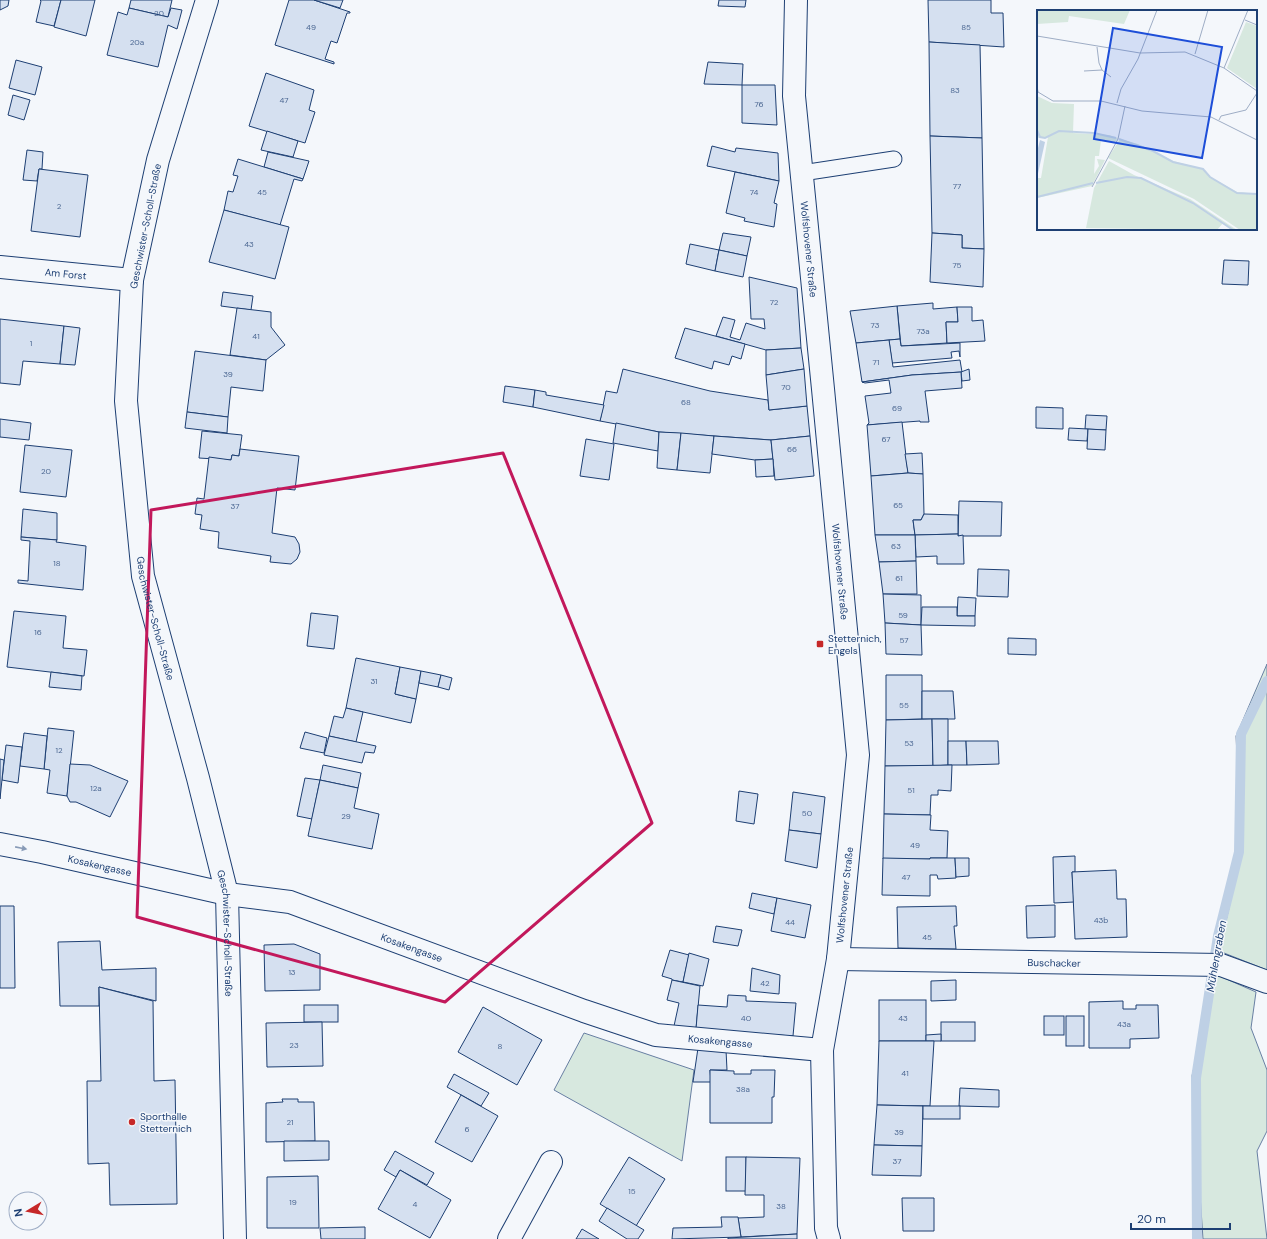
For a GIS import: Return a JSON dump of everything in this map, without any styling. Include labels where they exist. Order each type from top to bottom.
[{"type":"street","name":"Geschwister-Scholl-Straße","points":[[207,0],[158,160],[132,280],[126,401],[143,576],[198,778],[227,894],[235,1239]]},
{"type":"street","name":"Wolfshovener Straße","points":[[796,0],[794,96],[858,755],[838,959],[822,1050],[826,1228],[829,1239]]},
{"type":"street","name":"Am Forst","points":[[0,267],[132,280]]},
{"type":"street","name":"Kosakengasse","points":[[0,844],[42,852],[227,894],[290,902],[656,1035],[822,1050]]},
{"type":"street","name":"Buschacker","points":[[838,959],[1213,964],[1267,982]]},
{"type":"street","points":[[509,1239],[551,1162]]},
{"type":"lane","points":[[802,173],[894,159]]},
{"type":"highlighted area","points":[[503,453],[652,823],[445,1002],[137,917],[151,510]]},
{"type":"shaded area","points":[[1267,664],[1267,970],[1219,951],[1242,852],[1236,736]]},
{"type":"shaded area","points":[[1215,974],[1256,992],[1251,1028],[1267,1070],[1267,1131],[1257,1151],[1267,1239],[1203,1239],[1192,1076]]},
{"type":"shaded area","points":[[584,1033],[694,1070],[682,1161],[554,1090]]},
{"type":"building","points":[[0,0],[9,0],[8,6],[0,10]]},
{"type":"building","points":[[40,0],[61,0],[54,26],[36,22]]},
{"type":"building","points":[[61,0],[95,0],[86,36],[54,27]]},
{"type":"building","points":[[131,0],[172,0],[168,17],[129,8]]},
{"type":"building","points":[[289,0],[314,0],[350,12],[347,13],[337,43],[331,41],[325,59],[334,62],[334,64],[275,45]]},
{"type":"building","points":[[314,0],[343,0],[340,8]]},
{"type":"building","points":[[719,0],[746,0],[745,7],[718,6]]},
{"type":"building","points":[[928,0],[991,0],[991,13],[1003,13],[1004,47],[929,42]]},
{"type":"building","points":[[129,8],[168,17],[171,8],[182,10],[177,29],[168,25],[158,67],[107,55],[118,12],[127,15]]},
{"type":"building","points":[[929,42],[980,45],[982,138],[930,136]]},
{"type":"building","points":[[16,60],[42,67],[35,95],[9,88]]},
{"type":"building","points":[[708,62],[743,64],[742,85],[704,84]]},
{"type":"building","points":[[266,73],[314,90],[309,110],[315,112],[305,143],[249,126]]},
{"type":"building","points":[[742,85],[775,85],[777,125],[742,123]]},
{"type":"building","points":[[13,95],[30,100],[24,120],[8,115]]},
{"type":"building","points":[[267,131],[298,141],[293,157],[261,150]]},
{"type":"building","points":[[930,136],[982,138],[984,249],[962,248],[962,235],[932,233]]},
{"type":"building","points":[[712,146],[735,152],[736,148],[778,153],[779,181],[707,166]]},
{"type":"building","points":[[27,150],[43,152],[42,169],[39,169],[37,181],[23,180]]},
{"type":"building","points":[[268,152],[309,161],[303,179],[264,167]]},
{"type":"building","points":[[238,159],[303,179],[302,181],[294,179],[280,225],[224,210],[228,191],[233,192],[238,176],[233,175]]},
{"type":"building","points":[[39,169],[88,175],[80,237],[31,231]]},
{"type":"building","points":[[735,172],[779,181],[774,203],[777,204],[774,227],[744,221],[745,218],[726,213]]},
{"type":"building","points":[[224,210],[289,227],[275,279],[209,262]]},
{"type":"building","points":[[723,233],[751,237],[747,256],[719,250]]},
{"type":"building","points":[[932,233],[962,235],[962,248],[984,249],[983,287],[930,282]]},
{"type":"building","points":[[690,244],[719,250],[715,271],[686,264]]},
{"type":"building","points":[[719,250],[747,256],[743,277],[715,271]]},
{"type":"building","points":[[1224,260],[1249,261],[1248,285],[1222,284]]},
{"type":"building","points":[[749,277],[797,288],[801,348],[766,350],[716,336],[723,317],[735,320],[730,337],[740,340],[746,323],[765,329],[764,319],[751,319]]},
{"type":"building","points":[[223,292],[253,296],[251,310],[221,306]]},
{"type":"building","points":[[933,303],[933,309],[957,307],[958,322],[946,322],[947,343],[901,346],[897,306]]},
{"type":"building","points":[[897,306],[900,339],[856,343],[850,311]]},
{"type":"building","points":[[957,307],[972,307],[972,321],[983,320],[985,341],[947,343],[946,322],[958,322]]},
{"type":"building","points":[[237,308],[271,312],[271,327],[285,345],[266,360],[230,355]]},
{"type":"building","points":[[0,319],[64,326],[60,364],[23,361],[20,385],[0,383]]},
{"type":"building","points":[[64,326],[80,328],[75,365],[60,364]]},
{"type":"building","points":[[685,328],[745,344],[741,359],[732,356],[729,365],[714,361],[712,369],[675,358]]},
{"type":"building","points":[[900,339],[901,346],[960,343],[960,357],[959,351],[951,352],[952,358],[892,363],[889,340]]},
{"type":"building","points":[[889,340],[893,367],[960,360],[962,372],[912,375],[862,382],[856,343]]},
{"type":"building","points":[[801,348],[804,369],[766,375],[766,350]]},
{"type":"building","points":[[195,351],[266,360],[263,391],[231,387],[228,417],[187,412]]},
{"type":"building","points":[[623,369],[710,391],[768,400],[769,410],[807,406],[810,436],[771,440],[714,436],[659,432],[600,421],[606,391],[617,393]]},
{"type":"building","points":[[804,369],[807,406],[769,410],[766,375]]},
{"type":"building","points":[[969,369],[970,380],[962,381],[961,372]]},
{"type":"building","points":[[961,372],[962,388],[925,391],[929,422],[920,421],[867,425],[869,423],[865,396],[891,393],[889,380],[865,383],[862,382],[912,375]]},
{"type":"building","points":[[505,386],[535,390],[533,407],[503,402]]},
{"type":"building","points":[[535,390],[546,392],[546,395],[604,405],[600,421],[533,407]]},
{"type":"building","points":[[1036,407],[1063,408],[1063,429],[1036,428]]},
{"type":"building","points":[[187,412],[228,417],[227,433],[185,428]]},
{"type":"building","points":[[1086,415],[1107,416],[1106,430],[1085,429]]},
{"type":"building","points":[[0,419],[31,423],[29,440],[0,437]]},
{"type":"building","points":[[902,422],[908,473],[871,476],[867,425]]},
{"type":"building","points":[[616,423],[659,432],[658,451],[613,443]]},
{"type":"building","points":[[1069,428],[1088,429],[1087,441],[1068,440]]},
{"type":"building","points":[[1088,429],[1106,430],[1105,450],[1087,449]]},
{"type":"building","points":[[202,431],[242,435],[239,456],[232,455],[231,460],[199,458]]},
{"type":"building","points":[[659,432],[681,433],[677,470],[657,468]]},
{"type":"building","points":[[681,433],[714,436],[710,473],[677,470]]},
{"type":"building","points":[[714,436],[771,440],[773,459],[755,460],[712,454]]},
{"type":"building","points":[[810,436],[814,476],[775,480],[771,440]]},
{"type":"building","points":[[586,439],[614,444],[609,480],[580,476]]},
{"type":"building","points":[[25,445],[72,450],[66,497],[20,492]]},
{"type":"building","points":[[240,449],[299,456],[295,490],[277,488],[272,533],[295,537],[299,544],[300,552],[297,559],[291,564],[270,562],[271,556],[218,548],[219,532],[200,529],[202,515],[195,514],[197,498],[204,499],[209,457],[231,460],[232,455],[239,456]]},
{"type":"building","points":[[922,453],[923,474],[908,473],[905,454]]},
{"type":"building","points":[[773,459],[774,476],[756,477],[755,460]]},
{"type":"building","points":[[908,473],[923,474],[924,514],[921,520],[913,520],[915,535],[875,535],[871,476]]},
{"type":"building","points":[[959,501],[1002,502],[1001,536],[958,536]]},
{"type":"building","points":[[23,509],[57,513],[57,540],[21,537]]},
{"type":"building","points":[[924,514],[958,515],[958,534],[915,535],[913,520],[921,520]]},
{"type":"building","points":[[958,534],[958,536],[963,535],[964,564],[937,564],[937,556],[916,557],[915,535]]},
{"type":"building","points":[[875,535],[915,535],[916,561],[879,562]]},
{"type":"building","points":[[21,537],[57,540],[56,542],[86,546],[83,590],[18,583],[18,580],[28,581],[30,541],[21,540]]},
{"type":"building","points":[[916,561],[917,594],[883,594],[879,562]]},
{"type":"building","points":[[978,569],[1009,570],[1008,597],[977,596]]},
{"type":"building","points":[[883,594],[921,595],[921,625],[885,623]]},
{"type":"building","points":[[958,597],[976,598],[975,616],[957,616]]},
{"type":"building","points":[[922,607],[957,607],[957,616],[975,616],[975,626],[921,625]]},
{"type":"building","points":[[14,611],[66,616],[63,648],[87,650],[84,676],[7,667]]},
{"type":"building","points":[[311,613],[338,616],[334,649],[307,646]]},
{"type":"building","points":[[885,623],[921,625],[922,655],[886,654]]},
{"type":"building","points":[[1008,638],[1036,639],[1036,655],[1008,654]]},
{"type":"building","points":[[356,658],[400,667],[395,694],[416,699],[411,723],[346,708]]},
{"type":"building","points":[[400,667],[421,671],[416,699],[395,694]]},
{"type":"building","points":[[421,671],[441,675],[438,687],[419,683]]},
{"type":"building","points":[[51,672],[82,676],[81,690],[49,687]]},
{"type":"building","points":[[441,675],[452,678],[449,690],[438,687]]},
{"type":"building","points":[[886,675],[922,675],[922,719],[886,720]]},
{"type":"building","points":[[922,691],[953,691],[955,719],[922,719]]},
{"type":"building","points":[[346,708],[363,712],[356,742],[329,736],[334,716],[343,718]]},
{"type":"building","points":[[932,719],[933,766],[885,766],[886,720]]},
{"type":"building","points":[[932,719],[948,719],[948,765],[933,766]]},
{"type":"building","points":[[48,728],[74,731],[67,796],[47,793],[50,770],[44,769]]},
{"type":"building","points":[[305,732],[327,738],[324,753],[300,748]]},
{"type":"building","points":[[24,733],[47,736],[44,769],[20,766]]},
{"type":"building","points":[[329,736],[376,746],[374,753],[365,752],[362,763],[324,755]]},
{"type":"building","points":[[948,741],[966,741],[967,765],[948,765]]},
{"type":"building","points":[[966,741],[998,741],[999,764],[967,765]]},
{"type":"building","points":[[6,745],[22,747],[18,783],[2,780]]},
{"type":"building","points":[[0,759],[4,760],[0,799]]},
{"type":"building","points":[[70,764],[90,765],[128,781],[110,817],[76,802],[70,802],[67,796]]},
{"type":"building","points":[[323,765],[361,773],[358,788],[320,780]]},
{"type":"building","points":[[952,765],[951,791],[938,790],[938,795],[931,795],[930,815],[884,814],[885,766]]},
{"type":"building","points":[[305,778],[320,780],[312,819],[297,816]]},
{"type":"building","points":[[320,780],[358,788],[354,808],[379,814],[372,849],[308,836]]},
{"type":"building","points":[[739,791],[758,794],[754,824],[736,821]]},
{"type":"building","points":[[793,792],[825,797],[821,834],[789,830]]},
{"type":"building","points":[[884,814],[931,815],[930,830],[948,831],[947,858],[883,859]]},
{"type":"building","points":[[789,830],[821,834],[817,868],[785,861]]},
{"type":"building","points":[[1075,856],[1075,872],[1072,872],[1074,902],[1054,903],[1053,857]]},
{"type":"building","points":[[883,858],[955,858],[956,878],[938,879],[937,875],[930,875],[930,896],[882,895]]},
{"type":"building","points":[[955,858],[969,858],[969,876],[956,877]]},
{"type":"building","points":[[1116,870],[1117,899],[1126,899],[1127,937],[1075,939],[1072,872]]},
{"type":"building","points":[[752,893],[777,898],[774,914],[749,908]]},
{"type":"building","points":[[777,898],[811,905],[805,938],[771,931]]},
{"type":"building","points":[[1055,905],[1055,937],[1027,938],[1026,906]]},
{"type":"building","points":[[0,906],[14,906],[15,988],[0,988]]},
{"type":"building","points":[[956,906],[957,926],[954,926],[956,949],[898,948],[897,907]]},
{"type":"building","points":[[716,926],[742,930],[738,946],[713,942]]},
{"type":"building","points":[[100,941],[102,970],[156,968],[156,1001],[99,987],[99,1006],[60,1006],[58,942]]},
{"type":"building","points":[[294,944],[320,954],[320,990],[265,991],[264,945]]},
{"type":"building","points":[[670,950],[689,955],[683,982],[662,976]]},
{"type":"building","points":[[689,953],[709,959],[703,986],[683,982]]},
{"type":"building","points":[[752,968],[780,975],[779,994],[750,991]]},
{"type":"building","points":[[672,980],[700,986],[696,1029],[674,1026],[679,1003],[667,1000]]},
{"type":"building","points":[[956,980],[956,1000],[931,1001],[931,981]]},
{"type":"building","name":"Sporthalle Stetternich","points":[[99,987],[153,1001],[154,1081],[175,1080],[177,1204],[110,1205],[109,1163],[88,1164],[87,1081],[101,1081]]},
{"type":"building","points":[[728,995],[746,996],[746,1001],[796,1003],[793,1036],[696,1029],[698,1005],[727,1007]]},
{"type":"building","points":[[879,1000],[926,1000],[926,1041],[879,1041]]},
{"type":"building","points":[[1123,1001],[1123,1009],[1136,1009],[1136,1005],[1158,1005],[1159,1038],[1130,1039],[1130,1048],[1089,1048],[1089,1002]]},
{"type":"building","points":[[304,1005],[338,1005],[338,1022],[304,1022]]},
{"type":"building","points":[[483,1007],[542,1040],[517,1085],[458,1052]]},
{"type":"building","points":[[1044,1016],[1064,1016],[1064,1035],[1044,1035]]},
{"type":"building","points":[[1066,1016],[1084,1016],[1084,1046],[1066,1046]]},
{"type":"building","points":[[322,1022],[323,1066],[267,1067],[266,1023]]},
{"type":"building","points":[[941,1022],[975,1022],[975,1041],[941,1041]]},
{"type":"building","points":[[941,1034],[941,1041],[926,1041],[926,1035]]},
{"type":"building","points":[[879,1041],[934,1041],[930,1106],[877,1105]]},
{"type":"building","points":[[698,1048],[726,1050],[727,1070],[710,1070],[711,1082],[693,1082]]},
{"type":"building","points":[[710,1070],[734,1071],[734,1074],[751,1074],[751,1070],[775,1070],[774,1097],[772,1097],[772,1123],[710,1123]]},
{"type":"building","points":[[454,1074],[489,1093],[481,1106],[447,1087]]},
{"type":"building","points":[[960,1088],[999,1090],[999,1107],[959,1106]]},
{"type":"building","points":[[461,1095],[498,1116],[472,1162],[435,1142]]},
{"type":"building","points":[[282,1099],[298,1099],[298,1102],[314,1102],[315,1141],[266,1142],[266,1103],[283,1102]]},
{"type":"building","points":[[877,1105],[923,1106],[922,1146],[874,1145]]},
{"type":"building","points":[[923,1106],[960,1106],[960,1119],[923,1119]]},
{"type":"building","points":[[284,1141],[329,1141],[329,1160],[284,1161]]},
{"type":"building","points":[[874,1145],[922,1146],[921,1176],[872,1175]]},
{"type":"building","points":[[395,1151],[434,1173],[427,1185],[400,1170],[396,1177],[384,1170]]},
{"type":"building","points":[[629,1157],[665,1179],[636,1226],[600,1204]]},
{"type":"building","points":[[726,1157],[746,1157],[746,1191],[726,1191]]},
{"type":"building","points":[[746,1157],[800,1158],[797,1234],[741,1237],[738,1218],[764,1217],[764,1195],[745,1195]]},
{"type":"building","points":[[400,1170],[451,1200],[430,1238],[378,1209]]},
{"type":"building","points":[[318,1176],[319,1228],[267,1228],[267,1177]]},
{"type":"building","points":[[902,1198],[934,1198],[934,1231],[903,1231]]},
{"type":"building","points":[[607,1208],[644,1230],[638,1239],[627,1239],[599,1221]]},
{"type":"building","points":[[721,1217],[738,1217],[741,1237],[672,1239],[673,1228],[722,1227]]},
{"type":"building","points":[[365,1227],[365,1239],[321,1239],[320,1228]]},
{"type":"building","points":[[582,1229],[599,1239],[576,1239]]},
{"type":"building","points":[[797,1234],[797,1239],[728,1239],[728,1238]]},
{"type":"waterway","name":"Mühlengraben","points":[[1197,1239],[1196,1078],[1218,936],[1239,852],[1241,734],[1267,681]]},
{"type":"place","name":"Stetternich, Engels","points":[[820,644]]},
{"type":"place","name":"Sporthalle Stetternich","points":[[132,1122]]}]
